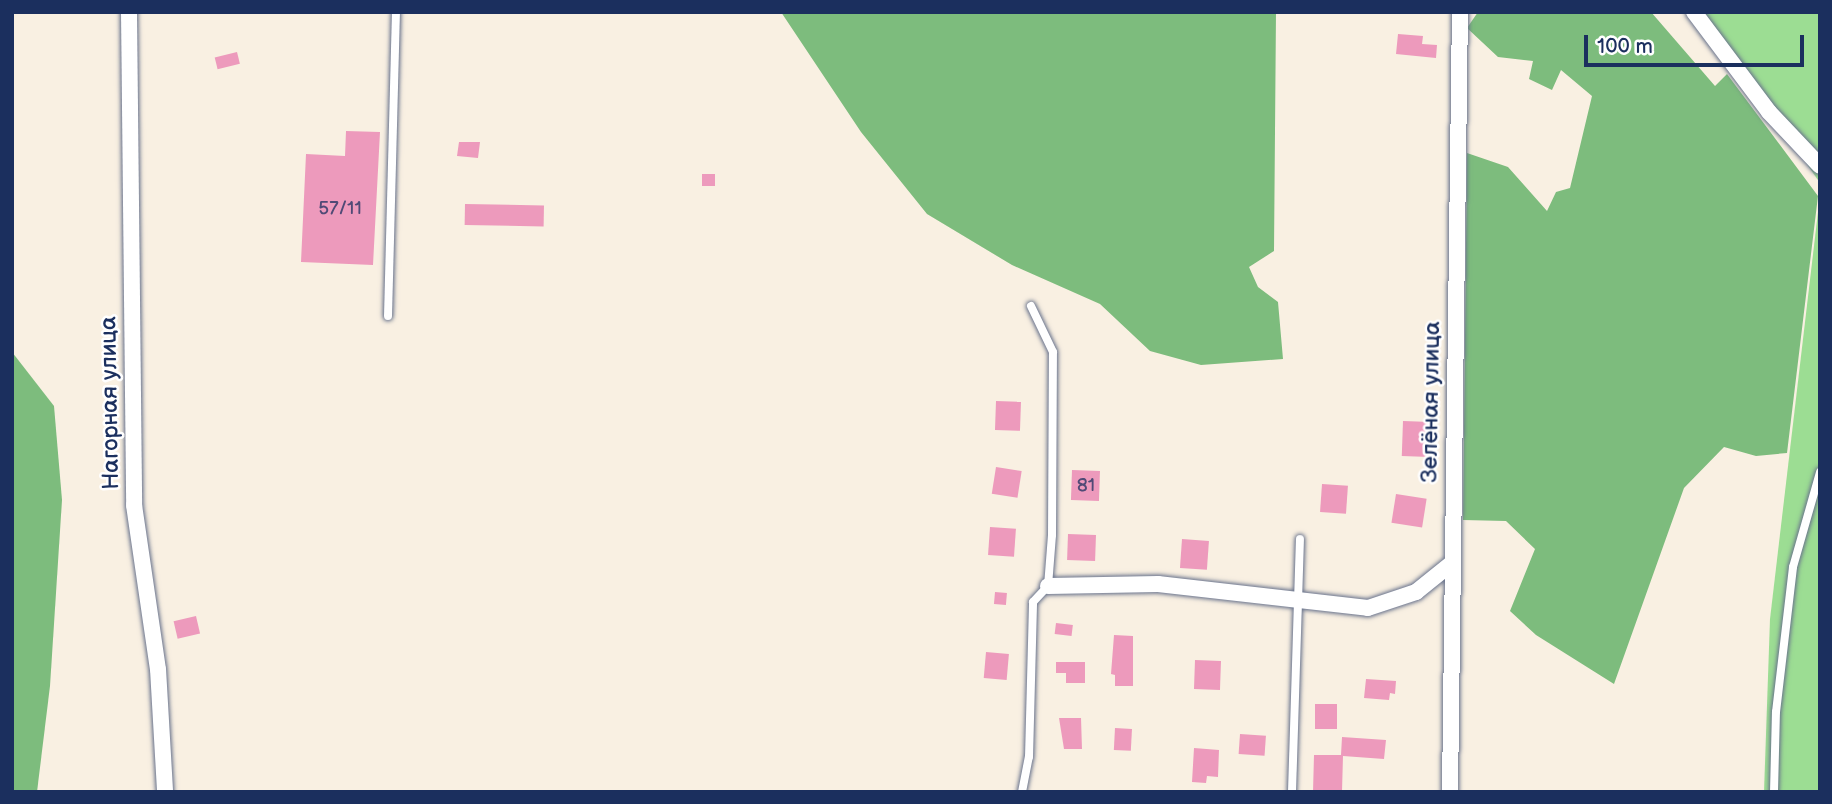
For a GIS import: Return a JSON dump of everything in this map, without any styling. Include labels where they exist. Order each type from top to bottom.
[{"type":"street","name":"Нагорная улица","points":[[129,12],[134,505],[158,669],[166,792]]},
{"type":"street","name":"Зелёная улица","points":[[1450,792],[1460,12]]},
{"type":"street","points":[[1694,12],[1769,112],[1820,166]]},
{"type":"street","points":[[1048,586],[1158,584],[1295,602],[1368,608],[1416,592],[1451,564]]},
{"type":"lane","points":[[388,316],[396,12]]},
{"type":"lane","points":[[1021,792],[1029,757],[1033,602],[1048,586],[1053,352],[1031,306]]},
{"type":"lane","points":[[1774,792],[1776,712],[1793,567],[1820,472]]},
{"type":"lane","points":[[1292,792],[1295,602],[1300,539]]},
{"type":"green space","points":[[781,12],[1276,12],[1274,251],[1249,267],[1258,287],[1278,302],[1283,359],[1201,365],[1150,351],[1100,304],[1012,265],[927,214],[861,132]]},
{"type":"green space","points":[[1478,12],[1651,12],[1715,86],[1727,74],[1818,196],[1787,453],[1756,456],[1724,447],[1684,488],[1614,684],[1536,635],[1510,611],[1535,549],[1506,521],[1463,520],[1467,153],[1508,167],[1547,211],[1556,192],[1570,188],[1592,96],[1561,70],[1552,90],[1529,79],[1533,61],[1498,57],[1467,28]]},
{"type":"green space","points":[[1704,12],[1820,12],[1820,183],[1714,30]]},
{"type":"green space","points":[[1820,195],[1820,792],[1764,792],[1770,619]]},
{"type":"green space","points":[[12,352],[54,406],[62,500],[50,686],[37,792],[12,792]]},
{"type":"building","points":[[1398,34],[1423,36],[1422,44],[1437,45],[1436,58],[1396,54]]},
{"type":"building","points":[[237,52],[240,64],[218,69],[215,58]]},
{"type":"building","points":[[346,131],[380,132],[373,265],[301,262],[306,154],[345,156]]},
{"type":"building","points":[[459,142],[480,142],[478,158],[457,156]]},
{"type":"building","points":[[702,174],[715,174],[715,186],[702,186]]},
{"type":"building","points":[[465,204],[544,205],[544,226],[465,225]]},
{"type":"building","points":[[996,401],[1021,402],[1020,431],[995,430]]},
{"type":"building","points":[[1403,421],[1431,422],[1430,457],[1402,456]]},
{"type":"building","points":[[996,467],[1022,471],[1017,498],[992,494]]},
{"type":"building","points":[[1072,470],[1100,471],[1099,501],[1071,500]]},
{"type":"building","points":[[1322,484],[1348,486],[1346,514],[1320,512]]},
{"type":"building","points":[[1396,494],[1427,499],[1422,527],[1391,523]]},
{"type":"building","points":[[990,527],[1016,529],[1014,557],[988,555]]},
{"type":"building","points":[[1068,534],[1096,535],[1095,561],[1067,560]]},
{"type":"building","points":[[1182,539],[1209,541],[1207,570],[1180,568]]},
{"type":"building","points":[[995,592],[1007,593],[1006,605],[994,604]]},
{"type":"building","points":[[196,616],[200,634],[178,639],[174,621]]},
{"type":"building","points":[[1056,623],[1073,625],[1072,636],[1055,634]]},
{"type":"building","points":[[1114,635],[1133,636],[1133,686],[1115,686],[1115,675],[1111,674]]},
{"type":"building","points":[[986,652],[1009,654],[1007,680],[984,678]]},
{"type":"building","points":[[1195,660],[1221,661],[1220,690],[1194,689]]},
{"type":"building","points":[[1056,662],[1085,662],[1085,683],[1066,683],[1066,673],[1056,673]]},
{"type":"building","points":[[1366,679],[1396,681],[1395,694],[1390,693],[1389,700],[1364,698]]},
{"type":"building","points":[[1315,704],[1337,704],[1337,729],[1315,729]]},
{"type":"building","points":[[1059,718],[1081,718],[1082,749],[1064,749]]},
{"type":"building","points":[[1115,728],[1132,729],[1131,751],[1114,750]]},
{"type":"building","points":[[1240,734],[1266,736],[1265,756],[1239,754]]},
{"type":"building","points":[[1342,737],[1386,740],[1384,759],[1343,756],[1342,792],[1313,792],[1314,755],[1341,755]]},
{"type":"building","points":[[1194,748],[1219,750],[1218,777],[1207,776],[1206,783],[1192,782]]}]
